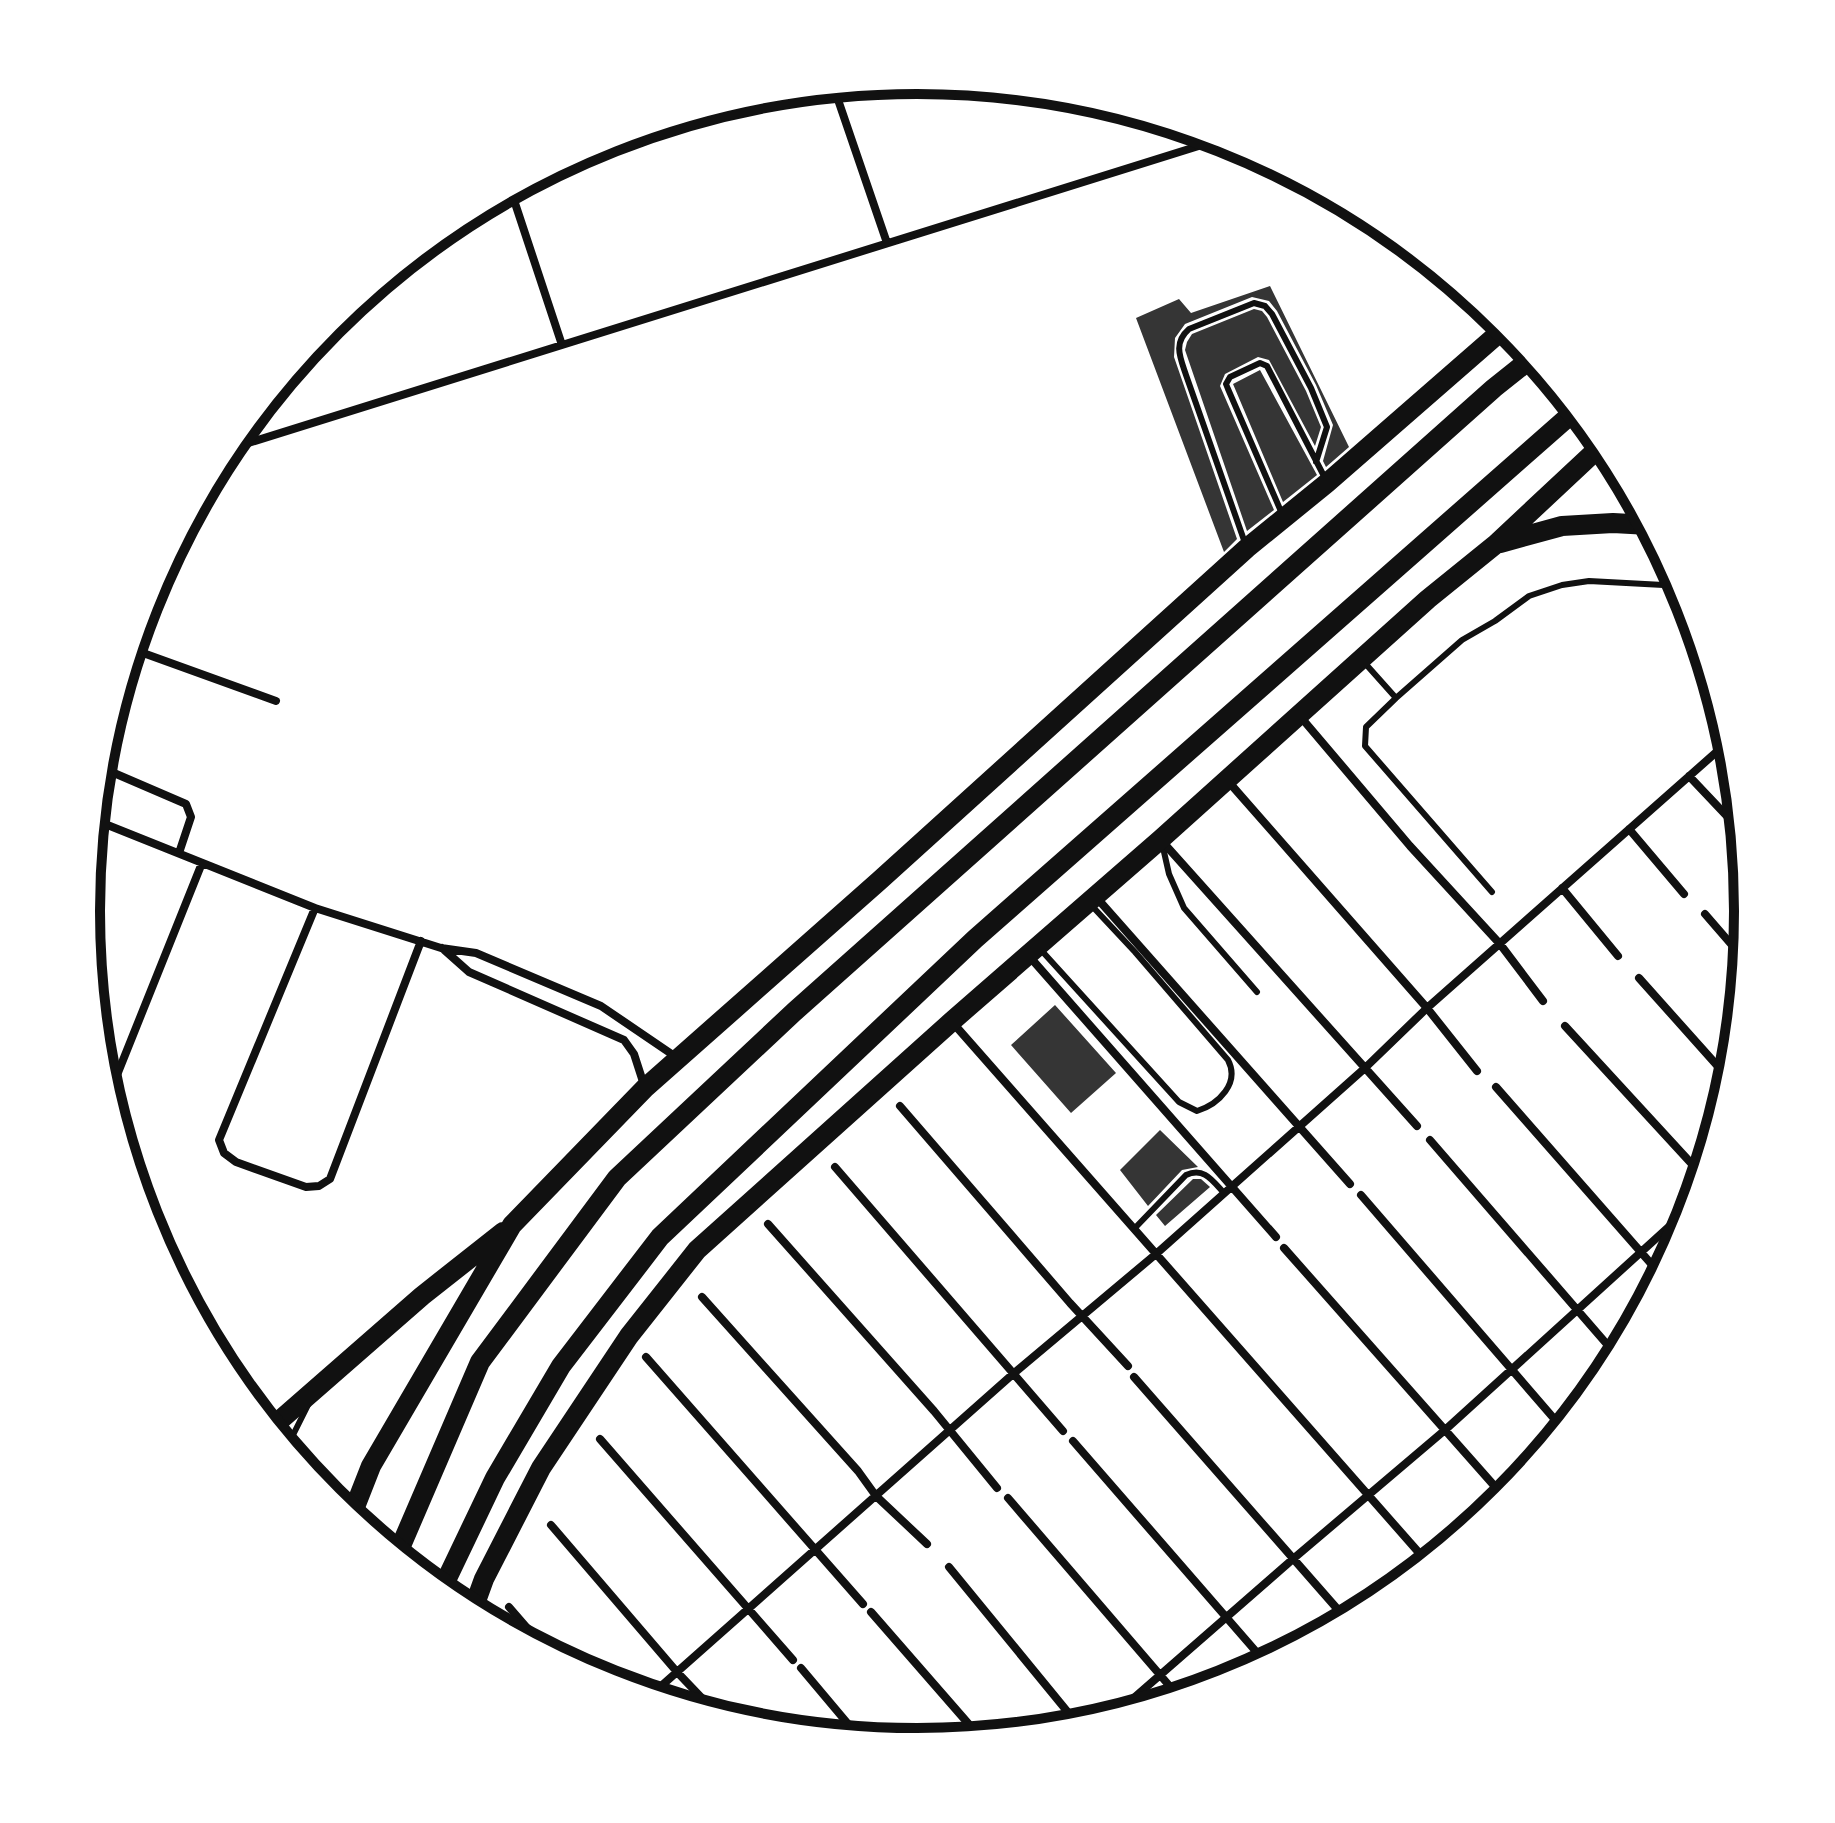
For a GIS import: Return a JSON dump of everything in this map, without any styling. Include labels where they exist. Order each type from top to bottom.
[{"type":"main road","points":[[279,1421],[422,1296],[512,1225],[645,1088],[1247,548],[1327,483],[1497,334]]},
{"type":"main road","points":[[401,1545],[480,1362],[617,1178],[794,1012],[1524,364]]},
{"type":"main road","points":[[447,1579],[495,1478],[561,1366],[660,1237],[975,939],[1568,417]]},
{"type":"main road","points":[[477,1599],[541,1468],[629,1336],[697,1250],[1360,659],[1496,544],[1594,453]]},
{"type":"main road","points":[[1496,544],[1562,526],[1637,524]]},
{"type":"main road","points":[[356,1505],[371,1466],[512,1225]]},
{"type":"street","points":[[838,98],[887,243]]},
{"type":"street","points":[[248,443],[1201,145]]},
{"type":"street","points":[[514,201],[562,345]]},
{"type":"street","points":[[142,653],[276,701]]},
{"type":"street","points":[[1298,714],[1410,846],[1500,944],[1543,1001]]},
{"type":"street","points":[[660,1687],[1013,1374],[1156,1254],[1365,1068],[1427,1008],[1719,750]]},
{"type":"street","points":[[113,772],[186,804],[191,817],[179,853]]},
{"type":"street","points":[[1689,776],[1729,819]]},
{"type":"street","points":[[1226,778],[1427,1008],[1477,1071]]},
{"type":"street","points":[[105,824],[315,908],[441,948],[476,953],[601,1006],[679,1059]]},
{"type":"street","points":[[1629,829],[1684,894]]},
{"type":"street","points":[[1161,839],[1417,1126]]},
{"type":"street","points":[[117,1075],[202,863]]},
{"type":"street","points":[[1562,888],[1618,956]]},
{"type":"street","points":[[1092,899],[1350,1184]]},
{"type":"street","points":[[315,908],[219,1140],[224,1153],[236,1162],[306,1187],[319,1186],[330,1179],[421,941]]},
{"type":"street","points":[[1705,914],[1734,947]]},
{"type":"street","points":[[441,948],[469,972],[624,1040],[634,1054],[645,1088]]},
{"type":"street","points":[[1034,952],[1228,1190],[1276,1237]]},
{"type":"street","points":[[1639,978],[1719,1068]]},
{"type":"street","points":[[951,1022],[1421,1555]]},
{"type":"street","points":[[624,1040],[632,1026]]},
{"type":"street","points":[[1565,1026],[1694,1167]]},
{"type":"street","points":[[1496,1087],[1654,1267]]},
{"type":"street","points":[[900,1106],[1128,1366]]},
{"type":"street","points":[[1430,1140],[1609,1347]]},
{"type":"street","points":[[835,1167],[1063,1431]]},
{"type":"street","points":[[1361,1195],[1556,1421]]},
{"type":"street","points":[[1131,1700],[1445,1430],[1674,1221]]},
{"type":"street","points":[[768,1224],[934,1411],[948,1432],[997,1488]]},
{"type":"street","points":[[1284,1248],[1497,1489]]},
{"type":"street","points":[[702,1297],[858,1471],[876,1496],[927,1544]]},
{"type":"street","points":[[646,1357],[863,1604]]},
{"type":"street","points":[[1134,1377],[1339,1611]]},
{"type":"street","points":[[600,1439],[793,1660]]},
{"type":"street","points":[[1073,1441],[1258,1654]]},
{"type":"street","points":[[1008,1498],[1172,1688]]},
{"type":"street","points":[[551,1525],[704,1700]]},
{"type":"street","points":[[949,1567],[1070,1714]]},
{"type":"street","points":[[509,1607],[529,1630]]},
{"type":"street","points":[[871,1612],[971,1727]]},
{"type":"street","points":[[801,1668],[849,1726]]},
{"type":"lane","points":[[1247,548],[1186,375],[1178,347],[1181,335],[1254,303],[1265,306],[1311,388],[1327,427],[1316,462]]},
{"type":"lane","points":[[1284,517],[1226,384],[1230,377],[1260,363],[1267,366],[1327,483]]},
{"type":"lane","points":[[1492,892],[1365,746],[1366,727],[1462,640],[1529,596],[1562,585],[1589,581],[1667,585]]},
{"type":"lane","points":[[1360,659],[1396,698]]},
{"type":"lane","points":[[1161,839],[1169,874],[1184,908],[1257,992]]},
{"type":"lane","points":[[1034,952],[1179,1102],[1197,1111],[1216,1101],[1231,1084],[1234,1075],[1228,1060],[1092,899]]},
{"type":"lane","points":[[1134,1229],[1186,1175],[1194,1172],[1207,1175],[1228,1190]]},
{"type":"lane","points":[[292,1437],[317,1388]]},
{"type":"building","points":[[1270,286],[1349,447],[1326,467],[1323,461],[1333,425],[1316,385],[1269,301],[1252,297],[1185,324],[1175,338],[1174,357],[1237,539],[1224,552],[1136,318],[1179,299],[1191,313]]},
{"type":"building","points":[[1254,309],[1262,311],[1267,317],[1321,427],[1315,446],[1269,360],[1258,357],[1225,374],[1220,386],[1274,510],[1247,531],[1185,350],[1192,334]]},
{"type":"building","points":[[1260,370],[1317,475],[1283,502],[1233,384]]},
{"type":"building","points":[[1055,1005],[1116,1073],[1071,1113],[1011,1045]]},
{"type":"building","points":[[1160,1130],[1198,1167],[1182,1170],[1148,1206],[1120,1170]]},
{"type":"building","points":[[1193,1179],[1201,1179],[1210,1187],[1165,1226],[1156,1215]]}]
